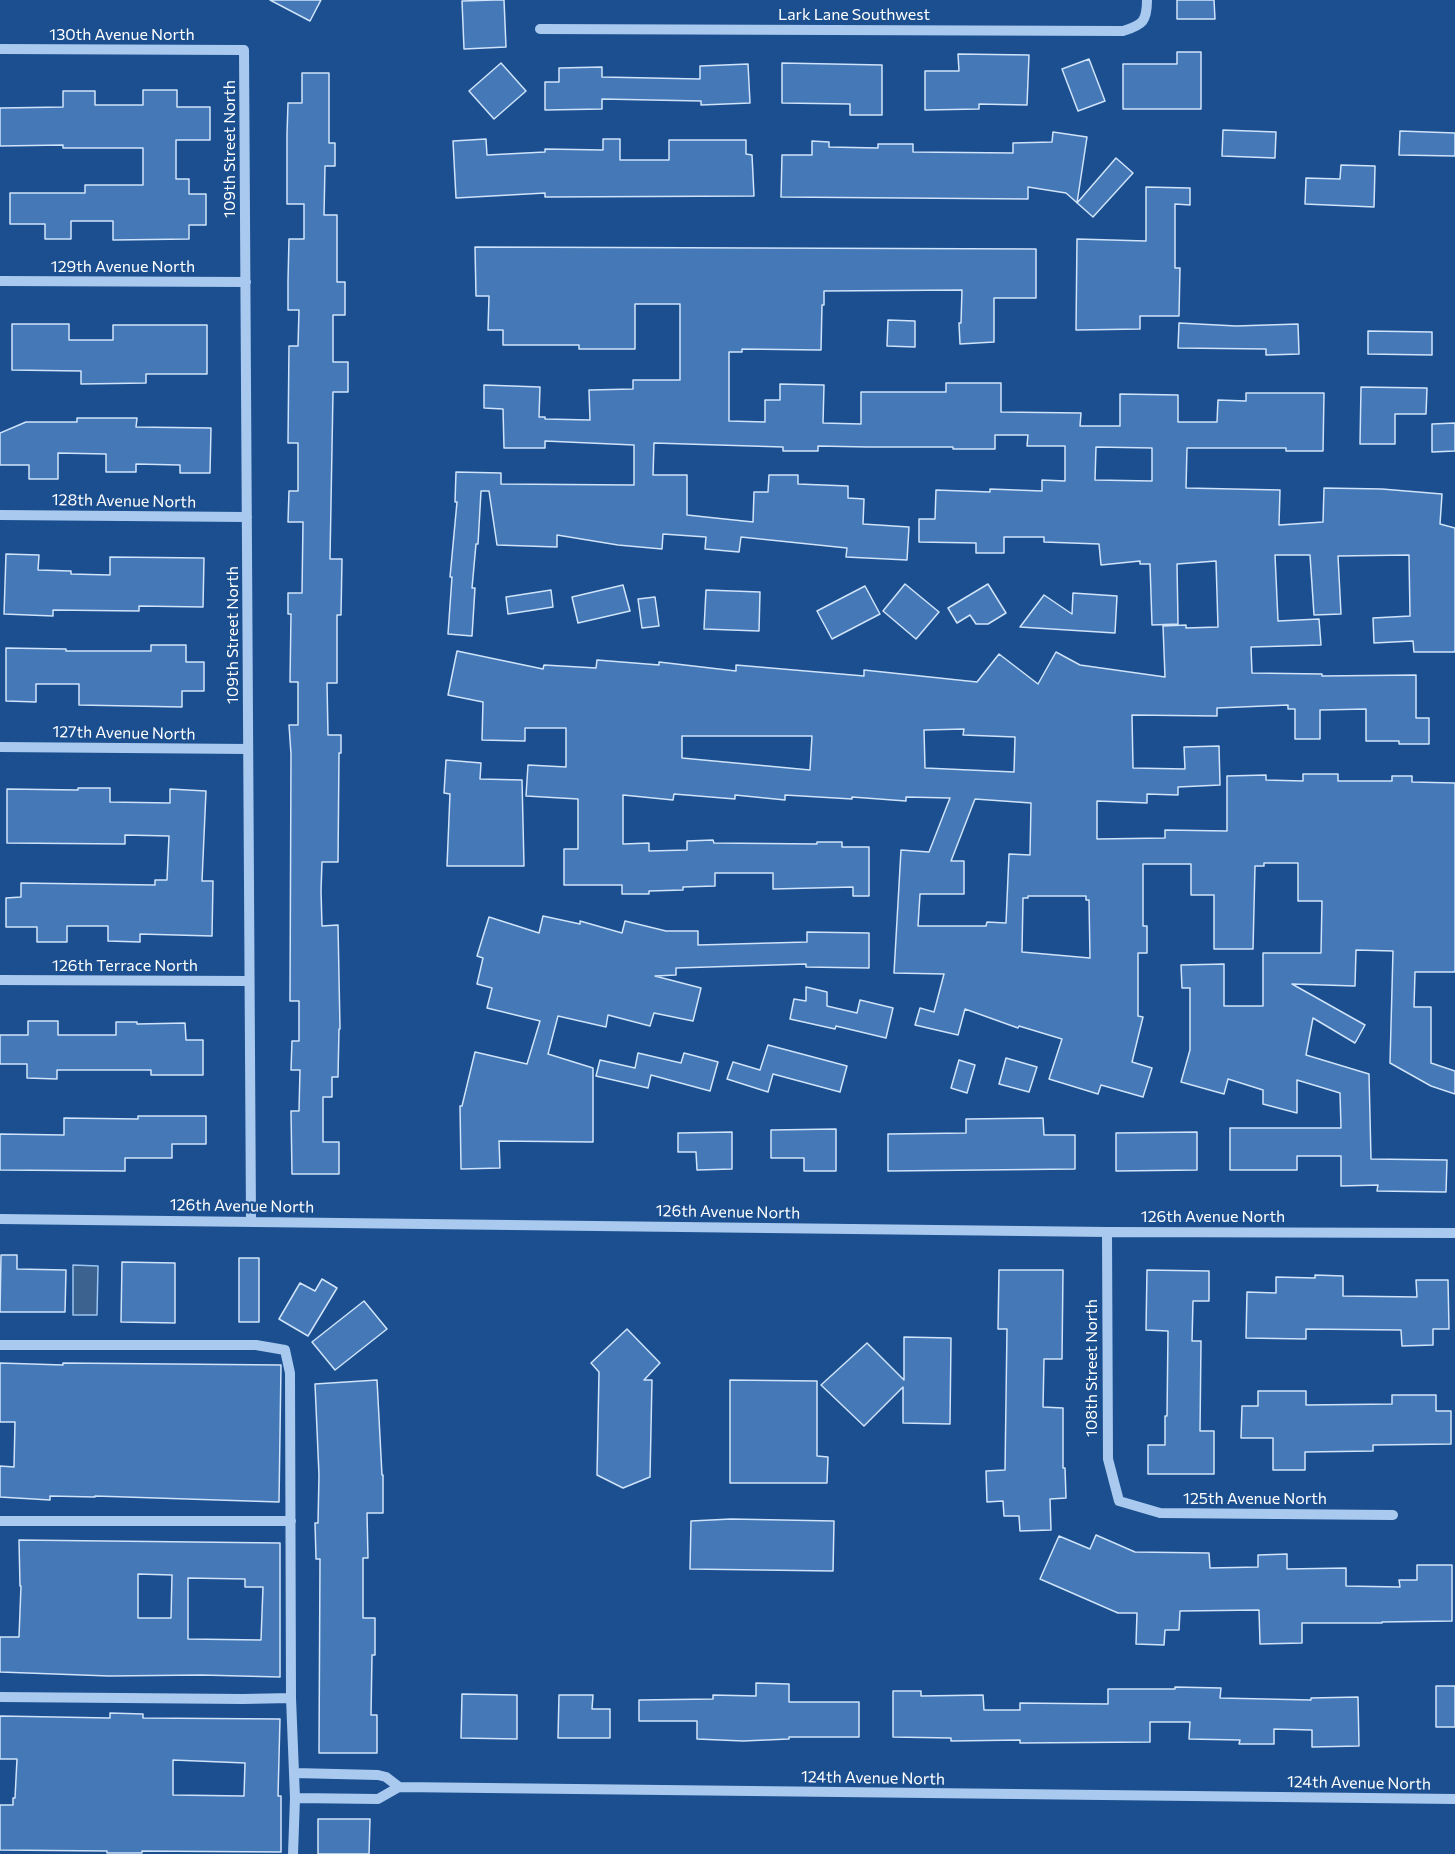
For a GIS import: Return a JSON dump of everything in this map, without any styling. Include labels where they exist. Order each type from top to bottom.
[{"type":"street","name":"Lark Lane Southwest","points":[[540,29],[1123,31],[1139,26],[1147,15],[1147,0]]},
{"type":"street","name":"130th Avenue North","points":[[0,49],[244,50]]},
{"type":"street","name":"109th Street North","points":[[244,50],[251,1220]]},
{"type":"street","name":"129th Avenue North","points":[[0,281],[246,282]]},
{"type":"street","name":"128th Avenue North","points":[[0,515],[247,517]]},
{"type":"street","name":"127th Avenue North","points":[[0,747],[248,749]]},
{"type":"street","name":"126th Terrace North","points":[[0,980],[249,981]]},
{"type":"street","name":"126th Avenue North","points":[[0,1219],[251,1220],[1107,1232],[1455,1233]]},
{"type":"street","name":"108th Street North","points":[[1107,1232],[1108,1460],[1119,1502]]},
{"type":"street","points":[[0,1345],[256,1345],[285,1350],[290,1373],[291,1698],[295,1798],[293,1854]]},
{"type":"street","name":"125th Avenue North","points":[[1119,1502],[1160,1513],[1393,1515]]},
{"type":"street","points":[[0,1521],[291,1521]]},
{"type":"street","points":[[0,1697],[291,1698]]},
{"type":"street","points":[[294,1773],[378,1775],[386,1777],[399,1787]]},
{"type":"street","name":"124th Avenue North","points":[[295,1798],[378,1799],[399,1787],[1455,1799]]},
{"type":"water","points":[[73,1265],[98,1266],[97,1315],[73,1315]]},
{"type":"building","points":[[270,0],[321,0],[310,21]]},
{"type":"building","points":[[504,0],[506,47],[464,49],[462,1]]},
{"type":"building","points":[[1177,0],[1214,0],[1215,19],[1177,19]]},
{"type":"building","points":[[1177,52],[1201,52],[1201,109],[1123,109],[1123,64],[1177,64]]},
{"type":"building","points":[[958,54],[1029,55],[1027,105],[979,104],[979,109],[925,110],[925,71],[959,71]]},
{"type":"building","points":[[1089,59],[1105,101],[1078,111],[1062,69]]},
{"type":"building","points":[[501,63],[526,91],[494,119],[469,91]]},
{"type":"building","points":[[782,63],[882,65],[882,115],[850,115],[850,104],[782,103]]},
{"type":"building","points":[[748,64],[750,103],[701,105],[701,101],[602,99],[602,109],[545,110],[545,82],[559,82],[559,68],[602,67],[602,77],[700,79],[700,66]]},
{"type":"building","points":[[302,73],[329,73],[329,143],[335,143],[335,166],[325,166],[324,215],[337,215],[337,282],[345,282],[345,315],[333,315],[333,362],[348,362],[348,392],[333,392],[330,559],[342,559],[341,615],[337,615],[337,683],[327,683],[328,735],[341,735],[338,862],[322,862],[321,891],[322,926],[338,925],[340,1029],[338,1077],[332,1077],[332,1097],[323,1097],[323,1142],[339,1142],[339,1174],[292,1174],[291,1111],[299,1111],[300,1070],[291,1070],[292,1041],[299,1041],[299,1001],[290,1001],[291,754],[289,725],[298,725],[298,682],[290,682],[291,614],[288,614],[288,593],[302,593],[303,522],[288,522],[289,491],[298,491],[298,443],[288,443],[289,346],[298,346],[299,310],[288,310],[288,281],[289,239],[304,239],[304,204],[287,204],[287,134],[288,103],[302,103]]},
{"type":"building","points":[[143,90],[177,90],[177,107],[210,107],[210,140],[176,140],[176,179],[189,179],[189,194],[206,194],[206,225],[189,225],[189,239],[113,240],[113,221],[71,221],[71,239],[45,239],[45,224],[10,224],[10,193],[85,193],[85,185],[143,185],[143,148],[63,148],[63,145],[0,146],[0,108],[63,107],[63,91],[95,91],[95,105],[143,105]]},
{"type":"building","points":[[1223,130],[1276,132],[1275,158],[1222,156]]},
{"type":"building","points":[[1400,131],[1455,133],[1455,156],[1399,155]]},
{"type":"building","points":[[1053,132],[1087,137],[1077,203],[1066,193],[1028,187],[1028,199],[781,197],[782,155],[812,155],[812,141],[829,142],[829,147],[878,148],[878,144],[913,144],[913,152],[1013,153],[1013,143],[1052,142]]},
{"type":"building","points":[[486,139],[487,155],[545,152],[545,149],[603,150],[603,139],[620,139],[620,160],[669,160],[669,140],[746,140],[746,154],[752,155],[754,196],[545,197],[545,193],[456,198],[453,141]]},
{"type":"building","points":[[1116,158],[1133,173],[1093,217],[1077,203]]},
{"type":"building","points":[[1341,165],[1375,166],[1374,207],[1305,204],[1306,178],[1340,179]]},
{"type":"building","points":[[1146,187],[1190,188],[1190,205],[1175,204],[1175,268],[1180,268],[1179,316],[1140,316],[1140,329],[1076,330],[1077,239],[1146,241]]},
{"type":"building","points":[[475,247],[1036,249],[1036,298],[994,298],[994,342],[960,344],[962,290],[824,291],[821,350],[742,349],[742,352],[729,352],[729,421],[765,422],[765,400],[780,400],[780,384],[824,385],[823,423],[861,424],[861,392],[946,392],[946,383],[1001,383],[1001,412],[1081,413],[1080,426],[1120,426],[1120,394],[1178,395],[1178,422],[1217,422],[1218,400],[1246,401],[1246,393],[1324,393],[1323,451],[1286,451],[1286,448],[1187,448],[1186,488],[1280,490],[1279,525],[1323,522],[1324,488],[1382,489],[1442,494],[1440,524],[1455,528],[1455,652],[1414,652],[1413,641],[1374,643],[1373,618],[1410,616],[1409,555],[1338,556],[1341,614],[1314,615],[1310,555],[1275,555],[1278,621],[1319,619],[1321,645],[1251,647],[1252,673],[1322,674],[1322,676],[1416,675],[1416,718],[1429,718],[1429,744],[1366,741],[1366,709],[1320,710],[1320,739],[1295,739],[1295,709],[1288,709],[1288,705],[1217,708],[1217,716],[1132,715],[1133,768],[1185,769],[1184,747],[1219,746],[1220,785],[1178,787],[1178,795],[1147,794],[1147,803],[1097,801],[1097,839],[1165,838],[1165,830],[1227,831],[1227,776],[1266,775],[1266,780],[1303,781],[1303,774],[1338,774],[1338,781],[1392,781],[1392,776],[1412,776],[1412,782],[1455,783],[1455,972],[1415,972],[1414,1007],[1431,1007],[1431,1063],[1455,1071],[1455,1094],[1431,1086],[1390,1063],[1393,951],[1356,950],[1355,986],[1292,984],[1365,1025],[1355,1043],[1313,1018],[1306,1055],[1369,1074],[1371,1159],[1447,1160],[1446,1192],[1377,1191],[1378,1185],[1341,1186],[1341,1156],[1297,1156],[1297,1170],[1230,1170],[1230,1128],[1341,1128],[1340,1093],[1297,1080],[1297,1113],[1263,1104],[1263,1090],[1228,1079],[1224,1094],[1181,1082],[1190,1050],[1190,988],[1182,988],[1181,965],[1224,964],[1224,1006],[1263,1006],[1263,953],[1321,953],[1322,901],[1298,901],[1298,863],[1264,863],[1264,866],[1255,866],[1253,949],[1214,949],[1214,895],[1191,895],[1191,864],[1143,864],[1143,926],[1147,926],[1147,953],[1138,953],[1138,1016],[1143,1017],[1132,1062],[1152,1068],[1143,1097],[1101,1085],[1098,1094],[1049,1079],[1062,1039],[1019,1026],[1018,1028],[965,1009],[958,1035],[915,1025],[920,1008],[934,1012],[944,974],[894,973],[901,850],[929,852],[950,798],[906,797],[906,801],[785,795],[785,800],[735,795],[735,799],[674,794],[673,800],[623,795],[623,844],[649,843],[649,851],[687,850],[687,841],[713,840],[714,843],[817,844],[817,842],[842,842],[842,847],[869,847],[869,896],[853,896],[853,887],[773,889],[773,873],[715,873],[715,886],[649,891],[649,894],[622,894],[622,885],[564,885],[564,849],[578,849],[578,799],[526,796],[528,765],[566,767],[566,728],[525,728],[525,741],[482,740],[483,702],[448,695],[457,651],[543,669],[544,665],[596,668],[597,660],[659,665],[659,662],[736,671],[736,665],[864,676],[864,670],[977,682],[999,654],[1038,684],[1056,652],[1080,665],[1165,677],[1163,626],[1218,627],[1216,561],[1177,564],[1178,624],[1152,625],[1150,564],[1140,564],[1140,561],[1101,565],[1099,544],[1044,542],[1044,537],[1004,537],[1004,553],[976,553],[976,543],[919,542],[919,519],[935,519],[936,490],[1042,491],[1042,480],[1065,481],[1065,446],[1027,446],[1028,435],[995,435],[995,449],[818,446],[818,451],[783,451],[783,447],[654,443],[653,475],[687,475],[687,515],[753,522],[754,492],[768,492],[769,475],[798,475],[798,484],[848,486],[848,498],[864,499],[863,524],[909,527],[907,560],[846,557],[847,548],[741,537],[739,552],[705,549],[706,537],[663,534],[662,549],[618,545],[557,535],[557,547],[497,545],[489,491],[481,491],[478,544],[476,544],[472,588],[475,588],[472,636],[448,634],[452,577],[450,577],[457,502],[455,502],[456,472],[501,473],[501,484],[634,485],[634,445],[545,441],[545,448],[504,448],[503,409],[484,408],[484,385],[540,387],[539,417],[590,420],[589,390],[633,389],[633,380],[680,380],[680,304],[635,304],[635,349],[579,349],[579,345],[503,345],[503,330],[488,330],[489,296],[476,296]],"holes":[[[1096,447],[1152,448],[1152,481],[1095,480]],[[964,729],[963,735],[1015,737],[1014,772],[925,768],[924,730]],[[682,736],[812,736],[810,770],[682,758]],[[975,799],[1031,803],[1030,855],[1009,854],[1006,923],[987,922],[986,926],[918,926],[920,894],[964,894],[964,861],[951,861]],[[1028,896],[1086,896],[1086,900],[1089,900],[1090,958],[1022,952],[1023,898],[1028,898]]]},
{"type":"building","points":[[888,320],[915,321],[915,347],[887,346]]},
{"type":"building","points":[[1179,323],[1236,326],[1298,324],[1299,354],[1266,355],[1266,349],[1178,348]]},
{"type":"building","points":[[12,324],[69,324],[69,340],[113,340],[113,325],[207,325],[207,374],[146,374],[146,383],[81,384],[81,371],[12,370]]},
{"type":"building","points":[[1368,331],[1432,332],[1432,355],[1368,354]]},
{"type":"building","points":[[1361,387],[1427,388],[1426,414],[1395,414],[1395,444],[1360,444]]},
{"type":"building","points":[[77,418],[137,418],[136,427],[211,428],[210,473],[180,473],[180,465],[136,464],[136,472],[106,472],[106,454],[58,453],[58,479],[29,479],[29,465],[0,465],[0,433],[26,422],[77,422]]},
{"type":"building","points":[[1455,423],[1455,451],[1432,452],[1432,424]]},
{"type":"building","points":[[6,554],[39,555],[38,570],[110,575],[110,557],[204,558],[203,607],[139,606],[139,611],[53,610],[53,616],[4,614]]},
{"type":"building","points":[[905,584],[939,612],[916,639],[883,611]]},
{"type":"building","points":[[988,584],[1006,613],[988,624],[976,624],[970,615],[957,623],[948,608]]},
{"type":"building","points":[[623,585],[630,611],[578,623],[572,597]]},
{"type":"building","points":[[865,586],[880,614],[832,639],[817,611]]},
{"type":"building","points":[[551,590],[553,607],[508,614],[506,597]]},
{"type":"building","points":[[706,590],[760,592],[759,631],[704,629]]},
{"type":"building","points":[[1073,593],[1117,596],[1115,633],[1020,627],[1044,595],[1072,614]]},
{"type":"building","points":[[655,597],[659,626],[642,628],[638,599]]},
{"type":"building","points":[[151,645],[186,645],[186,662],[204,662],[204,691],[182,691],[182,707],[79,705],[79,684],[36,684],[36,702],[6,701],[6,648],[151,651]]},
{"type":"building","points":[[446,760],[481,763],[480,779],[522,780],[524,866],[447,866],[450,794],[444,793]]},
{"type":"building","points":[[78,788],[110,788],[110,802],[170,803],[170,789],[206,791],[202,881],[213,881],[212,936],[140,934],[140,942],[108,941],[108,926],[67,926],[67,942],[37,942],[37,927],[6,927],[6,898],[21,897],[21,883],[155,885],[155,880],[167,880],[169,836],[125,835],[125,844],[7,843],[7,789],[78,790]]},
{"type":"building","points":[[543,916],[580,924],[580,921],[622,933],[625,921],[666,931],[698,931],[698,945],[807,942],[807,932],[869,933],[869,968],[806,967],[806,964],[676,968],[676,975],[655,976],[701,988],[693,1021],[654,1013],[650,1026],[608,1015],[606,1027],[558,1016],[548,1054],[593,1068],[593,1142],[499,1141],[500,1168],[461,1169],[460,1106],[462,1106],[475,1052],[527,1064],[540,1021],[487,1008],[492,988],[477,984],[483,958],[477,956],[489,917],[539,933]]},
{"type":"building","points":[[806,987],[827,992],[827,1006],[857,1013],[860,1000],[893,1008],[886,1038],[836,1026],[835,1029],[790,1019],[794,999],[806,1001]]},
{"type":"building","points":[[28,1021],[58,1021],[58,1035],[116,1035],[116,1022],[185,1023],[186,1040],[203,1040],[203,1075],[151,1075],[151,1070],[57,1070],[57,1079],[27,1078],[27,1064],[0,1064],[0,1035],[28,1035]]},
{"type":"building","points":[[768,1045],[847,1066],[840,1092],[773,1074],[768,1092],[727,1079],[733,1062],[760,1070]]},
{"type":"building","points":[[638,1053],[681,1063],[684,1053],[718,1062],[710,1091],[651,1075],[648,1088],[596,1076],[600,1060],[635,1068]]},
{"type":"building","points":[[1006,1058],[1037,1067],[1029,1092],[999,1084]]},
{"type":"building","points":[[959,1060],[975,1065],[967,1093],[951,1088]]},
{"type":"building","points":[[138,1116],[206,1116],[206,1144],[172,1144],[172,1158],[125,1158],[125,1171],[0,1170],[0,1134],[64,1135],[64,1118],[138,1119]]},
{"type":"building","points":[[1043,1118],[1044,1135],[1075,1135],[1075,1169],[888,1171],[888,1134],[966,1133],[966,1119]]},
{"type":"building","points":[[836,1129],[836,1171],[804,1171],[804,1158],[771,1158],[771,1130]]},
{"type":"building","points":[[732,1132],[732,1169],[697,1170],[696,1152],[678,1152],[678,1133]]},
{"type":"building","points":[[1197,1132],[1197,1170],[1116,1171],[1116,1133]]},
{"type":"building","points":[[1,1255],[17,1255],[17,1269],[66,1270],[65,1312],[0,1312]]},
{"type":"building","points":[[239,1258],[259,1258],[259,1322],[239,1322]]},
{"type":"building","points":[[122,1262],[175,1263],[175,1323],[121,1322]]},
{"type":"building","points":[[999,1270],[1063,1270],[1062,1359],[1044,1359],[1043,1407],[1063,1408],[1063,1468],[1065,1468],[1066,1498],[1050,1499],[1051,1530],[1020,1531],[1019,1516],[1004,1516],[1003,1501],[987,1502],[986,1471],[1005,1470],[1007,1329],[998,1329]]},
{"type":"building","points":[[1147,1270],[1209,1271],[1209,1301],[1193,1301],[1192,1341],[1201,1341],[1200,1431],[1214,1431],[1214,1474],[1148,1474],[1148,1445],[1165,1445],[1168,1331],[1146,1330]]},
{"type":"building","points":[[1315,1275],[1343,1276],[1343,1296],[1417,1297],[1416,1280],[1448,1280],[1449,1329],[1433,1329],[1433,1345],[1402,1346],[1401,1330],[1306,1329],[1306,1339],[1246,1338],[1247,1292],[1276,1293],[1276,1277],[1315,1278]]},
{"type":"building","points":[[322,1279],[337,1288],[308,1336],[279,1319],[300,1283],[315,1291]]},
{"type":"building","points":[[364,1301],[387,1329],[335,1370],[312,1342]]},
{"type":"building","points":[[627,1329],[660,1363],[644,1380],[652,1380],[650,1477],[623,1488],[597,1475],[599,1372],[591,1363]]},
{"type":"building","points":[[904,1337],[951,1338],[950,1424],[903,1423],[903,1387],[864,1426],[821,1385],[867,1343],[904,1380]]},
{"type":"building","points":[[0,1363],[281,1365],[279,1502],[95,1496],[50,1496],[50,1500],[0,1497],[0,1466],[14,1467],[15,1422],[0,1422]]},
{"type":"building","points":[[377,1380],[383,1513],[367,1513],[368,1558],[363,1558],[363,1618],[375,1618],[371,1715],[377,1715],[377,1753],[319,1753],[320,1559],[316,1559],[315,1523],[318,1523],[319,1475],[315,1384]]},
{"type":"building","points":[[730,1380],[817,1381],[817,1456],[828,1457],[827,1483],[730,1483]]},
{"type":"building","points":[[1258,1391],[1306,1391],[1306,1405],[1392,1404],[1392,1395],[1436,1395],[1436,1411],[1451,1411],[1451,1444],[1373,1445],[1373,1451],[1305,1452],[1305,1470],[1273,1470],[1273,1438],[1241,1438],[1242,1406],[1258,1406]]},
{"type":"building","points":[[731,1519],[834,1521],[833,1571],[690,1569],[691,1521]]},
{"type":"building","points":[[1096,1535],[1135,1552],[1209,1553],[1210,1568],[1258,1567],[1258,1555],[1287,1554],[1287,1569],[1346,1568],[1346,1586],[1400,1587],[1399,1580],[1417,1580],[1417,1565],[1452,1565],[1452,1621],[1302,1623],[1302,1643],[1260,1644],[1259,1610],[1180,1611],[1179,1630],[1165,1630],[1164,1645],[1136,1644],[1137,1613],[1118,1613],[1040,1579],[1059,1536],[1090,1549]]},
{"type":"building","points":[[19,1540],[280,1543],[280,1677],[109,1676],[0,1672],[0,1637],[19,1637]],"holes":[[[138,1574],[172,1575],[171,1618],[138,1618]],[[188,1578],[245,1579],[245,1587],[263,1587],[261,1640],[188,1639]]]},
{"type":"building","points":[[756,1683],[789,1684],[789,1702],[859,1702],[859,1737],[789,1737],[789,1739],[743,1741],[697,1739],[697,1721],[639,1721],[639,1700],[713,1699],[713,1695],[756,1696]]},
{"type":"building","points":[[1436,1686],[1455,1686],[1455,1727],[1436,1727]]},
{"type":"building","points":[[1175,1687],[1221,1688],[1220,1698],[1311,1700],[1311,1698],[1358,1697],[1359,1746],[1312,1747],[1312,1730],[1274,1729],[1274,1744],[1239,1744],[1240,1740],[1189,1739],[1190,1722],[1150,1722],[1150,1742],[1020,1743],[1020,1740],[951,1741],[951,1738],[893,1737],[893,1691],[921,1691],[921,1696],[983,1695],[984,1710],[1020,1710],[1020,1703],[1108,1704],[1108,1689],[1175,1689]]},
{"type":"building","points":[[462,1694],[517,1695],[517,1739],[461,1738]]},
{"type":"building","points":[[559,1695],[593,1695],[592,1709],[610,1709],[610,1738],[558,1738]]},
{"type":"building","points":[[110,1713],[143,1714],[143,1718],[280,1719],[278,1796],[281,1796],[281,1852],[107,1853],[107,1851],[0,1850],[0,1805],[13,1805],[17,1759],[0,1759],[0,1716],[110,1718]],"holes":[[[173,1760],[245,1763],[244,1796],[173,1795]]]},
{"type":"building","points":[[318,1819],[370,1819],[369,1854],[318,1854]]}]
